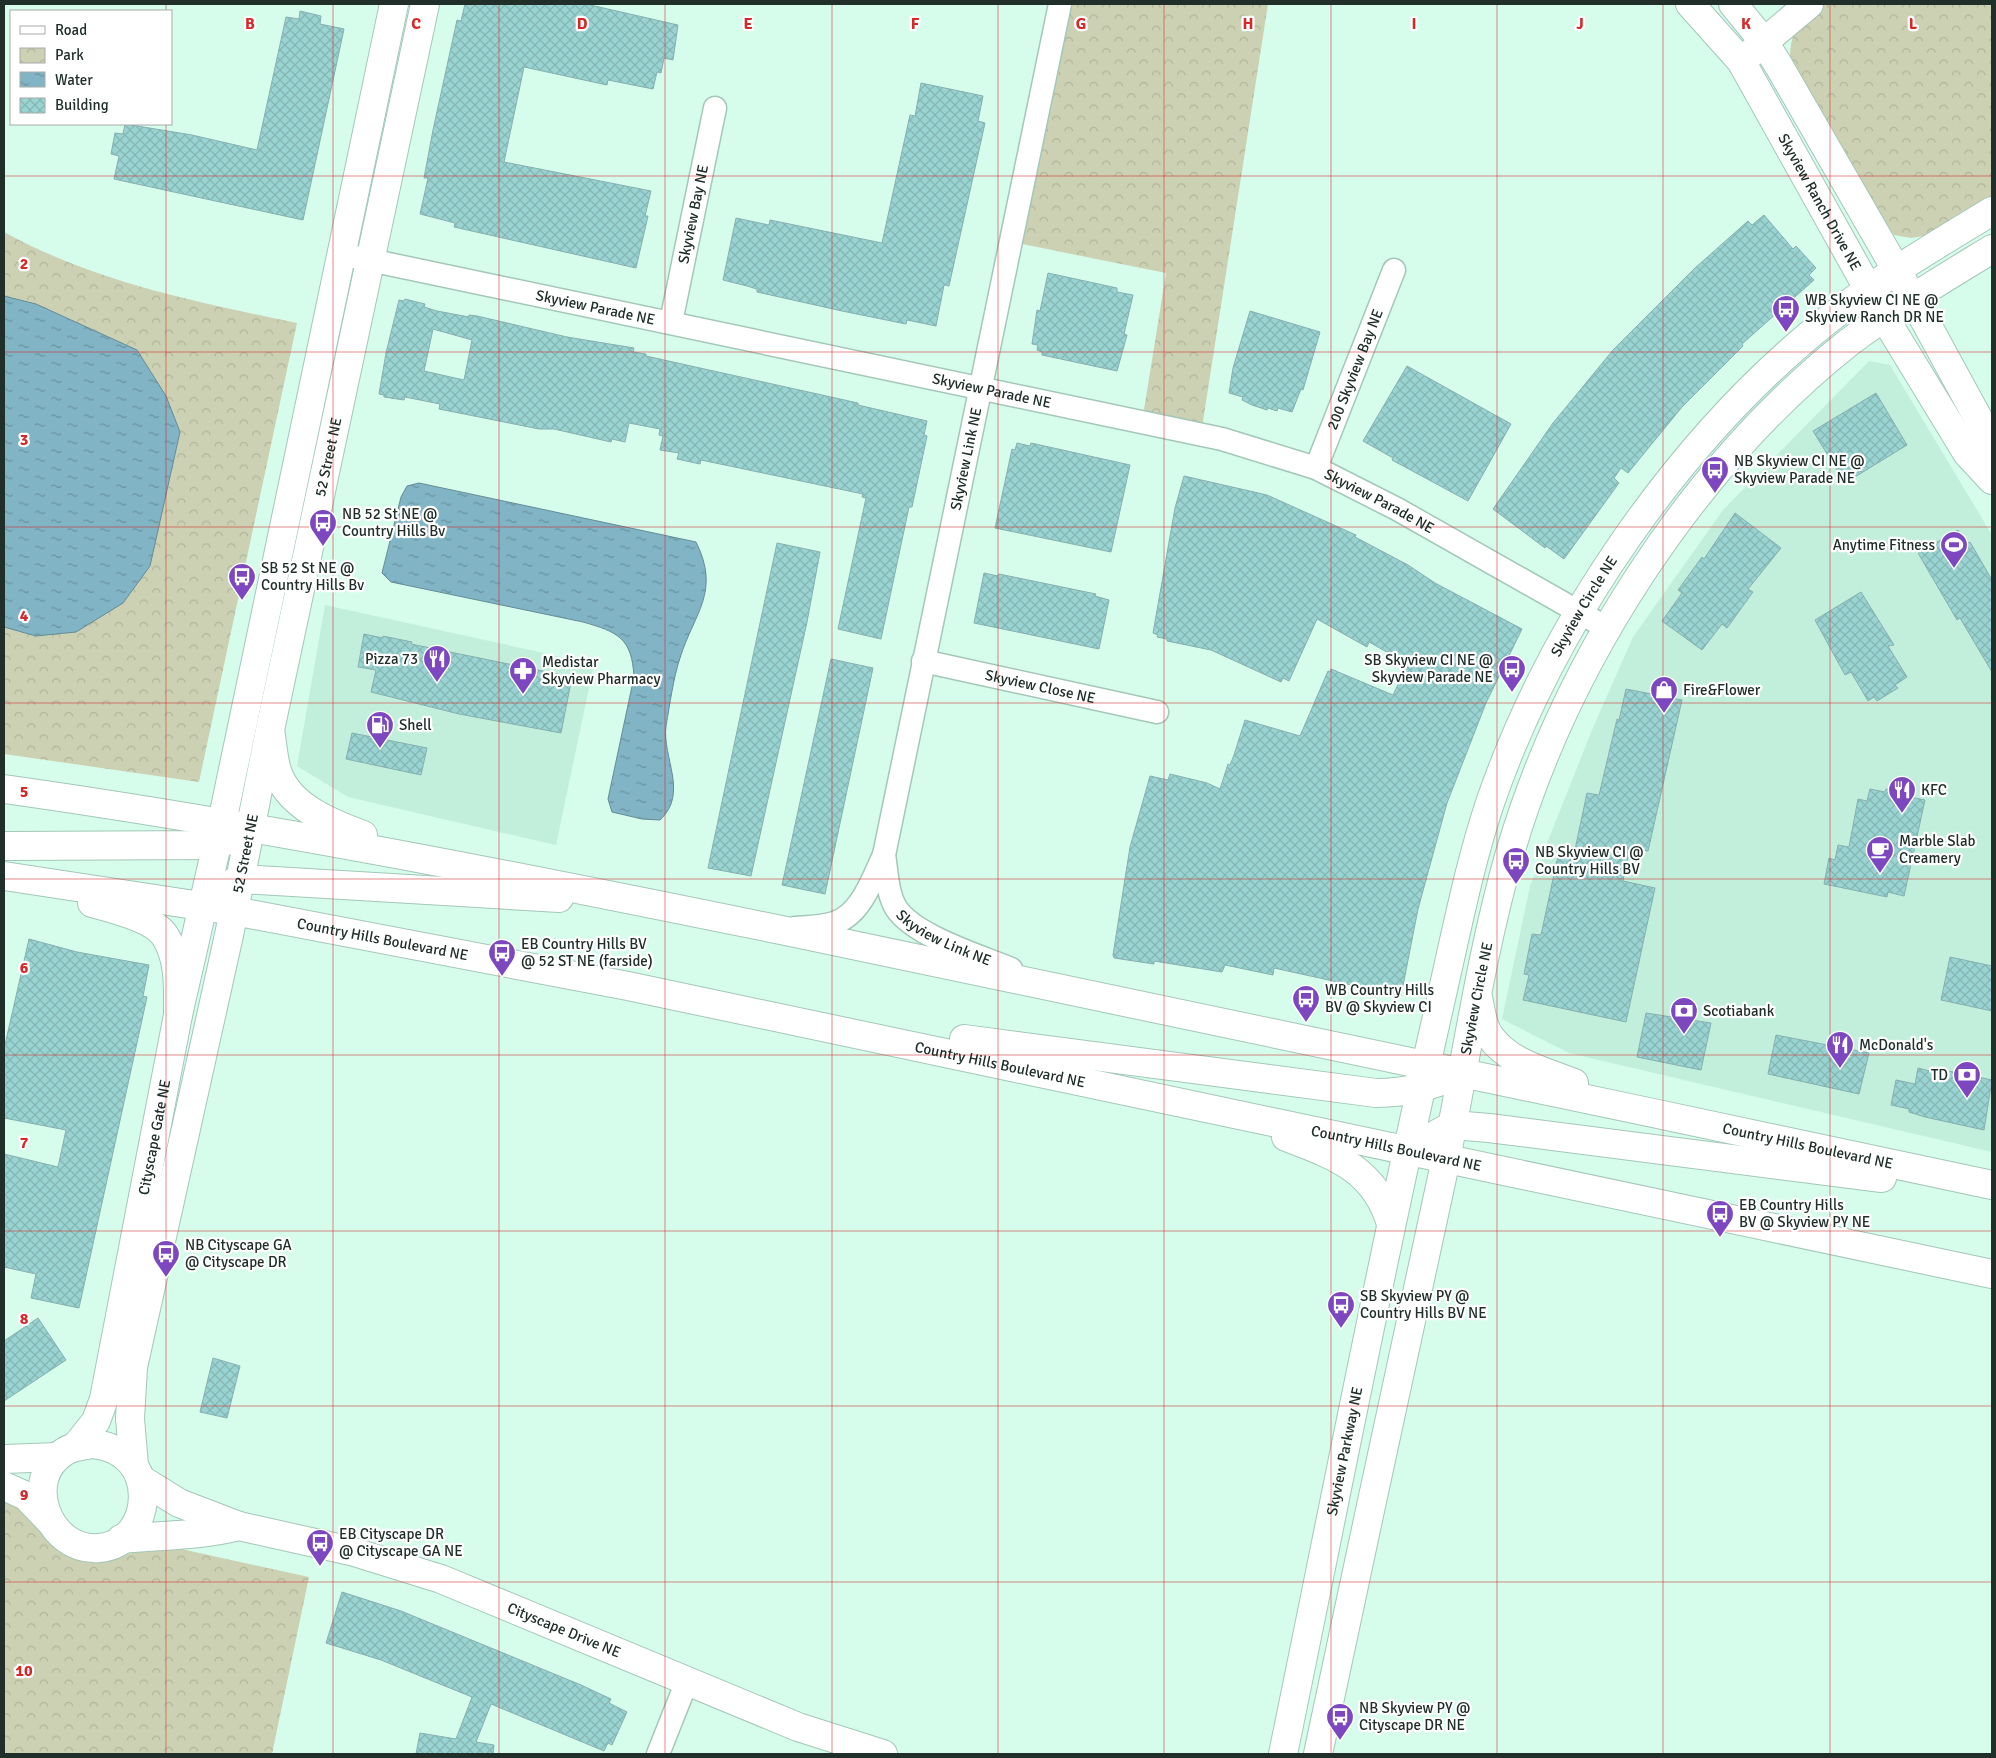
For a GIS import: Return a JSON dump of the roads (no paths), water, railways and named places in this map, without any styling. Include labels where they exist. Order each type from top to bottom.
[{"type":"street","name":"52 Street NE","points":[[219,834],[394,4]]},
{"type":"street","name":"52 Street NE","points":[[234,911],[270,730],[425,4]]},
{"type":"street","name":"Skyview Link NE","points":[[782,930],[836,922],[851,913],[866,894],[884,855],[1060,4]]},
{"type":"street","name":"Skyview Ranch Drive NE","points":[[1690,4],[1741,61],[1884,317],[1967,453],[1992,480]]},
{"type":"street","points":[[1741,61],[1809,4]]},
{"type":"street","name":"Skyview Ranch Drive NE","points":[[1745,8],[1897,270],[1990,440],[1992,450]]},
{"type":"street","points":[[1720,36],[1745,8]]},
{"type":"street","name":"Skyview Bay NE","points":[[671,322],[715,108]]},
{"type":"street","name":"Skyview Circle NE","points":[[1408,1150],[1468,876],[1491,800],[1519,728],[1549,665],[1580,612],[1617,553],[1712,428],[1776,364],[1828,319],[1869,289],[1992,211]]},
{"type":"street","name":"Skyview Circle NE","points":[[1446,1158],[1496,908],[1526,806],[1550,739],[1608,628],[1646,566],[1735,451],[1798,388],[1846,346],[1884,317],[1912,297],[1992,249]]},
{"type":"street","name":"Skyview Parade NE","points":[[341,254],[1222,439],[1316,468],[1397,508],[1608,628]]},
{"type":"street","name":"200 Skyview Bay NE","points":[[1316,468],[1394,270]]},
{"type":"street","name":"Skyview Close NE","points":[[923,661],[1157,712]]},
{"type":"street","points":[[270,730],[279,776],[290,794],[302,804],[338,826],[426,858]]},
{"type":"street","points":[[4,789],[219,834],[231,839],[250,826]]},
{"type":"street","name":"Country Hills Boulevard NE","points":[[250,826],[661,904],[1046,984],[1423,1077],[1464,1073],[1992,1185]]},
{"type":"street","points":[[4,846],[219,834]]},
{"type":"street","name":"Cityscape Gate NE","points":[[67,1452],[96,1422],[104,1399],[178,1015],[219,834]]},
{"type":"street","name":"Skyview Link NE","points":[[884,855],[890,892],[896,907],[906,920],[926,933],[1046,984]]},
{"type":"street","points":[[4,877],[120,911],[153,925],[165,935],[177,968],[178,1015]]},
{"type":"street","name":"Country Hills Boulevard NE","points":[[4,877],[234,911],[370,935],[764,1014],[1992,1274]]},
{"type":"street","points":[[202,906],[222,887],[240,879],[661,904]]},
{"type":"street","name":"Cityscape Gate NE","points":[[138,1473],[130,1419],[133,1367],[234,911]]},
{"type":"street","points":[[1478,998],[1488,1034],[1510,1056],[1524,1064],[1660,1115]]},
{"type":"street","points":[[764,1014],[1376,1093],[1402,1093],[1423,1077]]},
{"type":"street","points":[[1212,1108],[1320,1150],[1352,1167],[1375,1187],[1385,1204],[1390,1224]]},
{"type":"street","points":[[1408,1150],[1453,1126],[1489,1128],[1992,1193]]},
{"type":"street","name":"Skyview Parkway NE","points":[[1283,1754],[1390,1224],[1408,1150]]},
{"type":"street","points":[[1318,1754],[1446,1158]]},
{"type":"street","points":[[4,1459],[67,1452],[93,1444],[116,1449],[138,1473],[143,1508],[132,1529],[112,1546],[84,1547],[69,1542],[58,1533],[49,1520],[26,1496],[4,1486]]},
{"type":"street","points":[[49,1520],[43,1492],[47,1474],[67,1452]]},
{"type":"street","name":"Cityscape Drive NE","points":[[138,1473],[179,1503],[239,1526],[351,1551],[441,1579],[798,1727],[883,1754]]},
{"type":"street","name":"Cityscape Drive NE","points":[[121,1539],[172,1534],[213,1533],[239,1526]]},
{"type":"street","points":[[658,1754],[687,1681]]},
{"type":"water","points":[[4,296],[36,304],[137,350],[166,396],[180,432],[150,566],[123,603],[76,632],[36,636],[4,627]]},
{"type":"water","points":[[419,483],[696,542],[703,559],[706,589],[703,602],[680,658],[674,683],[666,726],[667,750],[674,787],[673,798],[668,810],[660,820],[642,819],[612,812],[608,799],[634,677],[630,653],[621,639],[605,629],[583,622],[391,582],[382,573],[401,497],[407,486]]},
{"type":"place","name":"WB Skyview CI NE @ Skyview Ranch DR NE","points":[[1786,333]]},
{"type":"place","name":"NB Skyview CI NE @ Skyview Parade NE","points":[[1715,494]]},
{"type":"place","name":"NB 52 St NE @ Country Hills Bv","points":[[323,547]]},
{"type":"place","name":"Anytime Fitness","points":[[1954,569]]},
{"type":"place","name":"SB 52 St NE @ Country Hills Bv","points":[[242,601]]},
{"type":"place","name":"Pizza 73","points":[[437,683]]},
{"type":"place","name":"SB Skyview CI NE @ Skyview Parade NE","points":[[1512,693]]},
{"type":"place","name":"Medistar Skyview Pharmacy","points":[[523,695]]},
{"type":"place","name":"Fire&Flower","points":[[1664,714]]},
{"type":"place","name":"Shell","points":[[380,749]]},
{"type":"place","name":"KFC","points":[[1902,814]]},
{"type":"place","name":"Marble Slab Creamery","points":[[1880,874]]},
{"type":"place","name":"NB Skyview CI @ Country Hills BV","points":[[1516,885]]},
{"type":"place","name":"EB Country Hills BV @ 52 ST NE (farside)","points":[[502,977]]},
{"type":"place","name":"WB Country Hills BV @ Skyview CI","points":[[1306,1023]]},
{"type":"place","name":"Scotiabank","points":[[1684,1035]]},
{"type":"place","name":"McDonald's","points":[[1840,1069]]},
{"type":"place","name":"TD","points":[[1967,1099]]},
{"type":"place","name":"EB Country Hills BV @ Skyview PY NE","points":[[1720,1238]]},
{"type":"place","name":"NB Cityscape GA @ Cityscape DR","points":[[166,1278]]},
{"type":"place","name":"SB Skyview PY @ Country Hills BV NE","points":[[1341,1329]]},
{"type":"place","name":"EB Cityscape DR @ Cityscape GA NE","points":[[320,1567]]},
{"type":"place","name":"NB Skyview PY @ Cityscape DR NE","points":[[1340,1741]]}]
